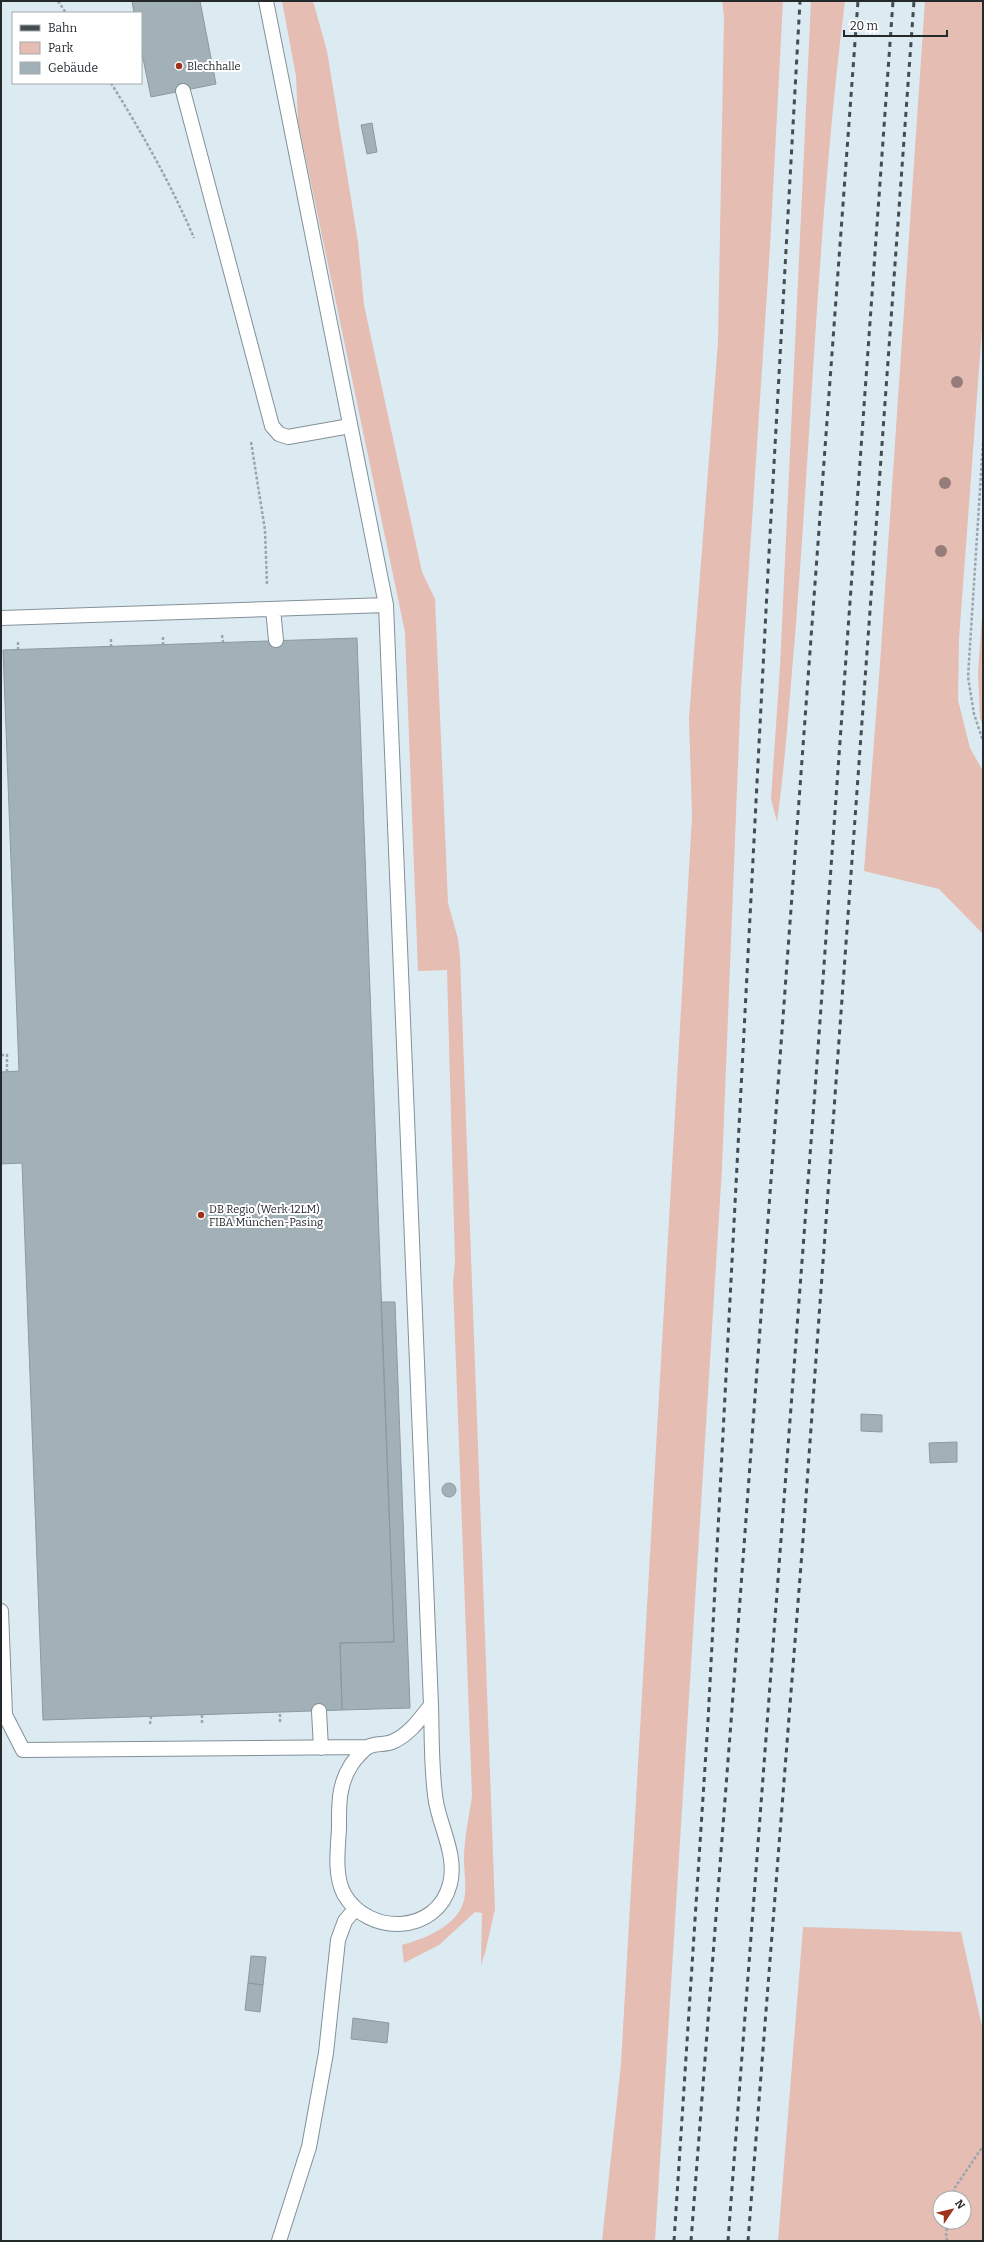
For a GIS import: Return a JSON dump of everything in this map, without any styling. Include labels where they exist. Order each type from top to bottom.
[{"type":"lane","points":[[266,1],[386,605],[436,1801],[452,1866],[450,1885],[441,1902],[427,1916],[409,1923],[390,1925],[371,1920],[355,1909],[344,1893],[338,1874],[339,1793],[350,1766],[368,1747]]},
{"type":"lane","points":[[183,91],[272,426],[279,434],[288,437],[350,426]]},
{"type":"lane","points":[[1,618],[386,605]]},
{"type":"lane","points":[[271,609],[276,640]]},
{"type":"lane","points":[[1,1611],[5,1715],[23,1750],[368,1747],[392,1742],[414,1727],[431,1705]]},
{"type":"lane","points":[[319,1711],[321,1748]]},
{"type":"lane","points":[[279,2241],[309,2146],[326,2053],[338,1940],[345,1921],[355,1909]]},
{"type":"path","points":[[58,1],[65,12]]},
{"type":"path","points":[[112,84],[145,137],[181,208],[195,242]]},
{"type":"path","points":[[251,439],[265,530],[271,609]]},
{"type":"path","points":[[983,443],[968,677],[974,714],[983,741]]},
{"type":"path","points":[[1,1055],[7,1055],[7,1072]]},
{"type":"path","points":[[954,2190],[983,2146]]},
{"type":"path","points":[[947,2230],[947,2241]]},
{"type":"green space","points":[[282,1],[313,1],[327,51],[358,242],[364,305],[422,572],[435,599],[448,903],[458,939],[460,957],[495,1909],[481,1965],[482,1913],[475,1912],[439,1945],[404,1963],[402,1945],[430,1935],[439,1930],[448,1924],[461,1909],[465,1895],[464,1852],[472,1796],[453,1283],[455,1261],[447,970],[418,971],[405,632],[298,121],[296,76]]},
{"type":"green space","points":[[722,1],[783,1],[770,247],[741,688],[722,1168],[655,2241],[602,2241],[621,2064],[692,816],[689,718],[718,342],[724,16]]},
{"type":"green space","points":[[811,1],[845,1],[836,79],[822,235],[802,546],[785,748],[777,822],[771,799],[780,667]]},
{"type":"green space","points":[[925,1],[983,1],[983,316],[959,639],[958,700],[970,748],[983,771],[983,934],[939,889],[864,871],[880,664]]},
{"type":"green space","points":[[983,603],[983,724],[980,719],[978,672]]},
{"type":"green space","points":[[803,1927],[961,1932],[983,2031],[983,2241],[778,2241]]},
{"type":"building","name":"Blechhalle","points":[[132,1],[200,1],[216,84],[151,97],[142,54],[142,12],[134,12]]},
{"type":"building","points":[[372,123],[377,152],[367,154],[361,125]]},
{"type":"building","name":"DB Regio (Werk 12LM) FIBA München-Pasing","points":[[357,638],[394,1642],[340,1643],[342,1710],[43,1720],[22,1163],[1,1164],[1,1072],[19,1071],[3,650]]},
{"type":"building","points":[[381,1302],[395,1302],[410,1708],[342,1710],[340,1643],[394,1642]]},
{"type":"building","points":[[861,1414],[882,1415],[882,1432],[861,1431]]},
{"type":"building","points":[[957,1442],[957,1462],[930,1463],[929,1443]]},
{"type":"building","points":[[449,1483],[454,1485],[456,1490],[454,1495],[449,1497],[444,1495],[442,1490],[444,1485]]},
{"type":"building","points":[[251,1956],[266,1957],[263,1985],[248,1983]]},
{"type":"building","points":[[248,1983],[263,1985],[260,2012],[245,2010]]},
{"type":"building","points":[[353,2018],[389,2023],[387,2043],[351,2039]]},
{"type":"railway","points":[[674,2241],[708,1721],[769,553],[800,1]]},
{"type":"railway","points":[[691,2241],[731,1722],[858,1]]},
{"type":"railway","points":[[728,2241],[817,1063],[893,1]]},
{"type":"railway","points":[[748,2241],[803,1539],[914,1]]},
{"type":"place","name":"Blechhalle","points":[[179,66]]},
{"type":"place","name":"DB Regio (Werk 12LM) FIBA München-Pasing","points":[[201,1215]]}]
